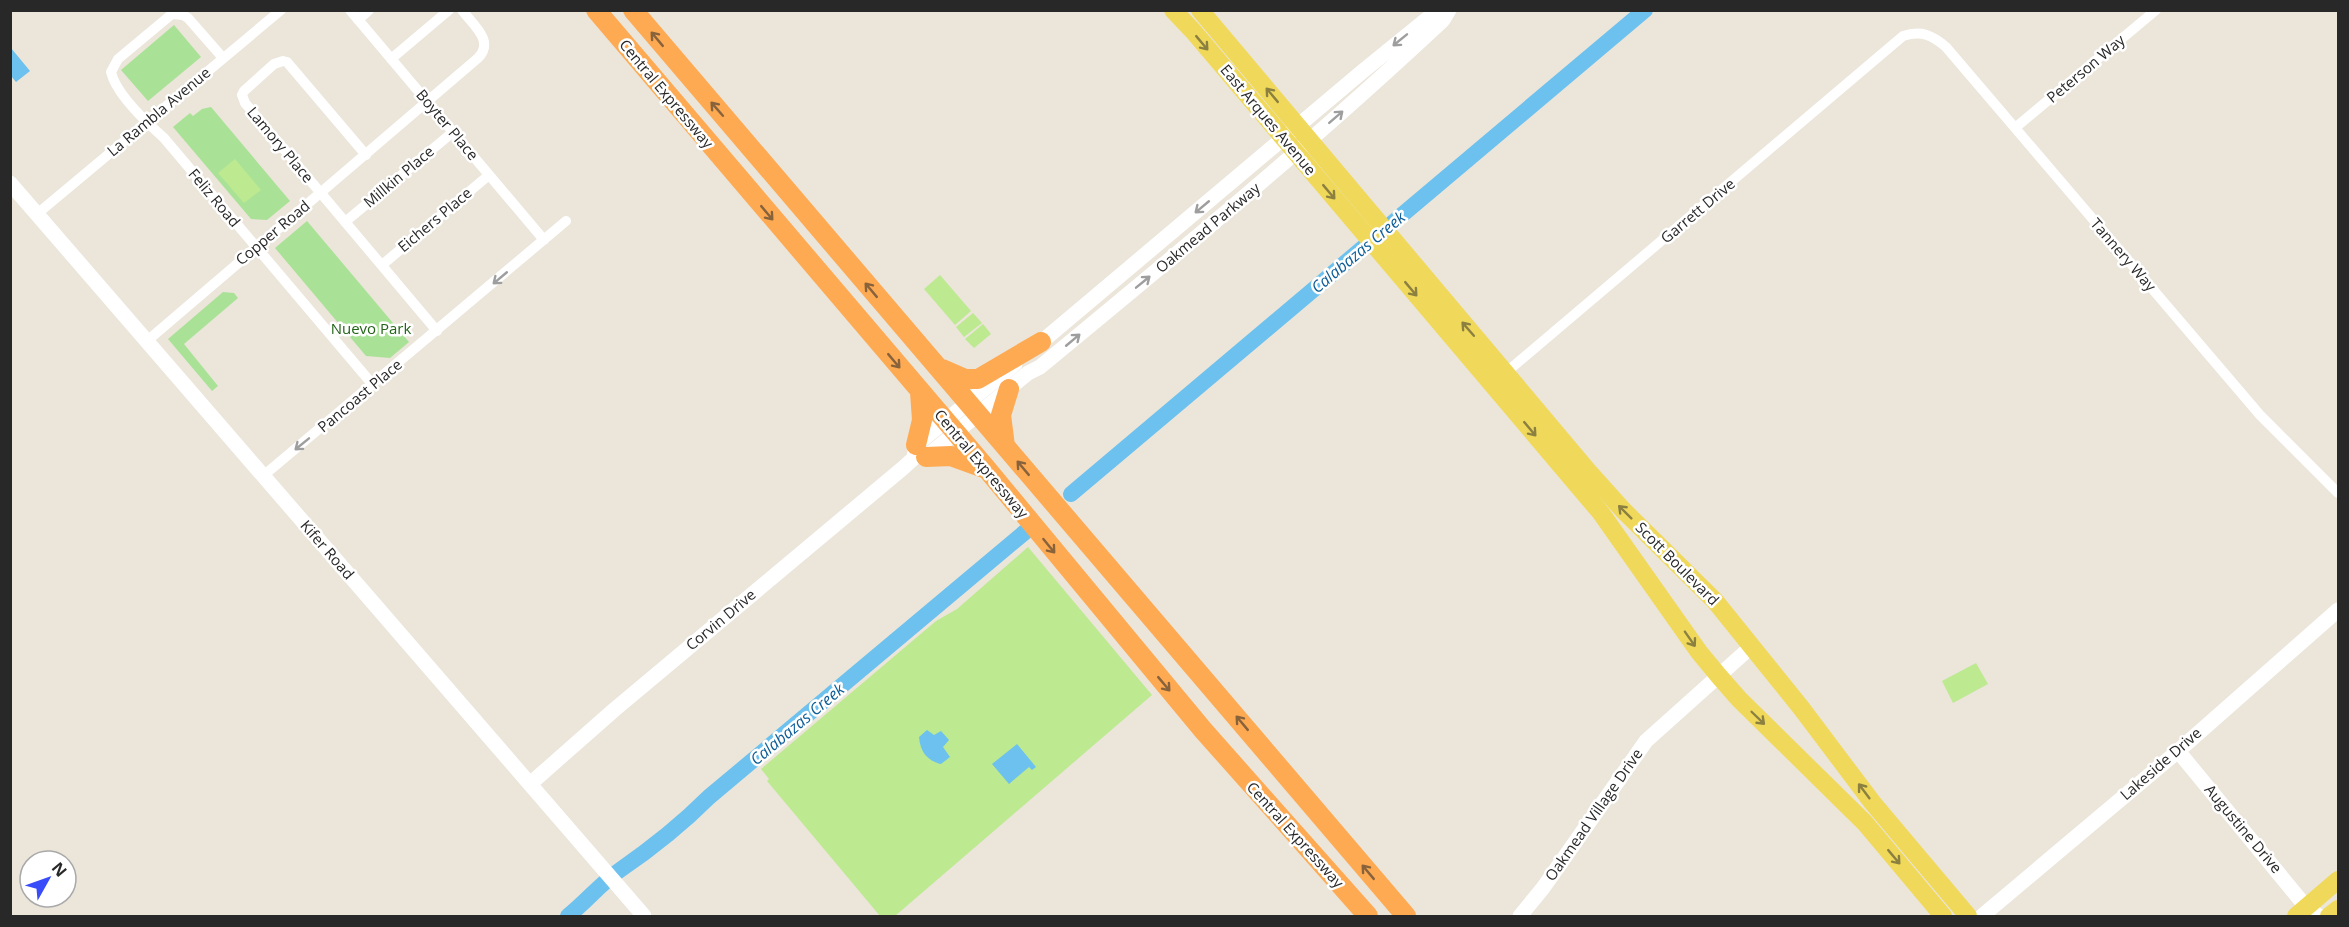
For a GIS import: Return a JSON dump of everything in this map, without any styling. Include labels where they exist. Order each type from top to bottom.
[{"type":"highway","name":"Central Expressway","points":[[596,10],[986,468],[1203,730],[1368,916]]},
{"type":"highway","name":"Central Expressway","points":[[634,11],[1406,916]]},
{"type":"highway","points":[[936,366],[965,379],[978,379],[1041,342]]},
{"type":"highway","points":[[1005,446],[1001,415],[1009,389]]},
{"type":"highway","points":[[920,392],[922,420],[918,453],[951,456],[986,468]]},
{"type":"highway","points":[[1322,865],[1332,886],[1357,916]]},
{"type":"main road","name":"East Arques Avenue","points":[[1173,10],[1283,139],[1369,226]]},
{"type":"main road","name":"East Arques Avenue","points":[[1200,10],[1304,133],[1369,226]]},
{"type":"main road","name":"Oakmead Parkway","points":[[973,409],[1009,389],[1040,367],[1296,153],[1304,133],[1363,70],[1438,10]]},
{"type":"main road","name":"Oakmead Parkway","points":[[950,427],[973,409],[1041,342],[1283,139],[1304,133],[1403,58],[1443,20],[1449,10]]},
{"type":"main road","name":"Kifer Road","points":[[10,183],[644,916]]},
{"type":"main road","name":"Scott Boulevard","points":[[1369,226],[1499,379],[1601,513],[1699,652],[1718,675],[1865,823],[1943,916]]},
{"type":"main road","name":"Scott Boulevard","points":[[1499,379],[1616,503],[1715,601],[1802,709],[1872,802],[1968,916]]},
{"type":"main road","name":"Corvin Drive","points":[[530,784],[597,724],[950,427]]},
{"type":"main road","name":"Lakeside Drive","points":[[1982,916],[2178,751],[2338,610]]},
{"type":"main road","name":"Oakmead Village Drive","points":[[1520,916],[1543,888],[1646,741],[1752,646]]},
{"type":"main road","name":"Augustine Drive","points":[[2178,751],[2308,914]]},
{"type":"main road","points":[[2308,914],[2338,880]]},
{"type":"main road","points":[[2329,916],[2338,909]]},
{"type":"street","name":"La Rambla Avenue","points":[[37,214],[281,10]]},
{"type":"street","name":"Boyter Place","points":[[350,10],[544,240]]},
{"type":"street","points":[[358,20],[369,10]]},
{"type":"street","points":[[391,59],[449,10]]},
{"type":"street","name":"Copper Road","points":[[147,341],[478,58],[486,44],[483,36],[462,10]]},
{"type":"street","name":"Peterson Way","points":[[2015,128],[2156,10]]},
{"type":"street","name":"Feliz Road","points":[[223,58],[188,18],[178,14],[167,17],[118,59],[112,68],[116,85],[147,122],[164,138],[373,385]]},
{"type":"street","name":"Tannery Way","points":[[1903,36],[1921,32],[1937,40],[2260,415],[2338,493]]},
{"type":"street","name":"Garrett Drive","points":[[1499,379],[1903,36]]},
{"type":"street","name":"Lamory Place","points":[[366,155],[290,65],[282,61],[274,64],[247,87],[243,99],[437,331]]},
{"type":"street","name":"Millkin Place","points":[[345,222],[453,132]]},
{"type":"street","name":"Eichers Place","points":[[382,265],[489,175]]},
{"type":"street","name":"Pancoast Place","points":[[263,476],[566,221]]},
{"type":"green space","points":[[174,25],[201,57],[148,101],[121,70]]},
{"type":"green space","points":[[211,107],[290,201],[267,220],[251,219],[173,127],[190,113],[193,116],[202,109]]},
{"type":"green space","points":[[235,159],[261,190],[244,203],[218,173]]},
{"type":"green space","name":"Nuevo Park","points":[[307,221],[409,342],[390,358],[366,356],[275,248]]},
{"type":"green space","points":[[940,275],[971,311],[955,325],[924,289]]},
{"type":"green space","points":[[223,292],[234,293],[238,298],[184,344],[218,386],[212,391],[168,339]]},
{"type":"green space","points":[[973,313],[982,323],[964,337],[956,327]]},
{"type":"green space","points":[[983,324],[991,334],[974,348],[965,339]]},
{"type":"green space","points":[[1028,547],[1152,695],[895,916],[880,916],[767,781],[769,779],[761,769],[936,621],[957,609]]},
{"type":"green space","points":[[1976,663],[1988,684],[1953,703],[1942,681]]},
{"type":"water","points":[[11,48],[30,71],[16,82],[11,76]]},
{"type":"water","points":[[927,730],[934,735],[941,731],[949,740],[943,747],[950,757],[941,764],[928,758],[921,747],[919,737]]},
{"type":"water","points":[[1017,744],[1036,767],[1032,770],[1029,767],[1009,784],[992,764]]},
{"type":"waterway","name":"Calabazas Creek","points":[[1071,494],[1645,10]]},
{"type":"waterway","name":"Calabazas Creek","points":[[568,916],[606,881],[688,817],[1025,532]]}]
